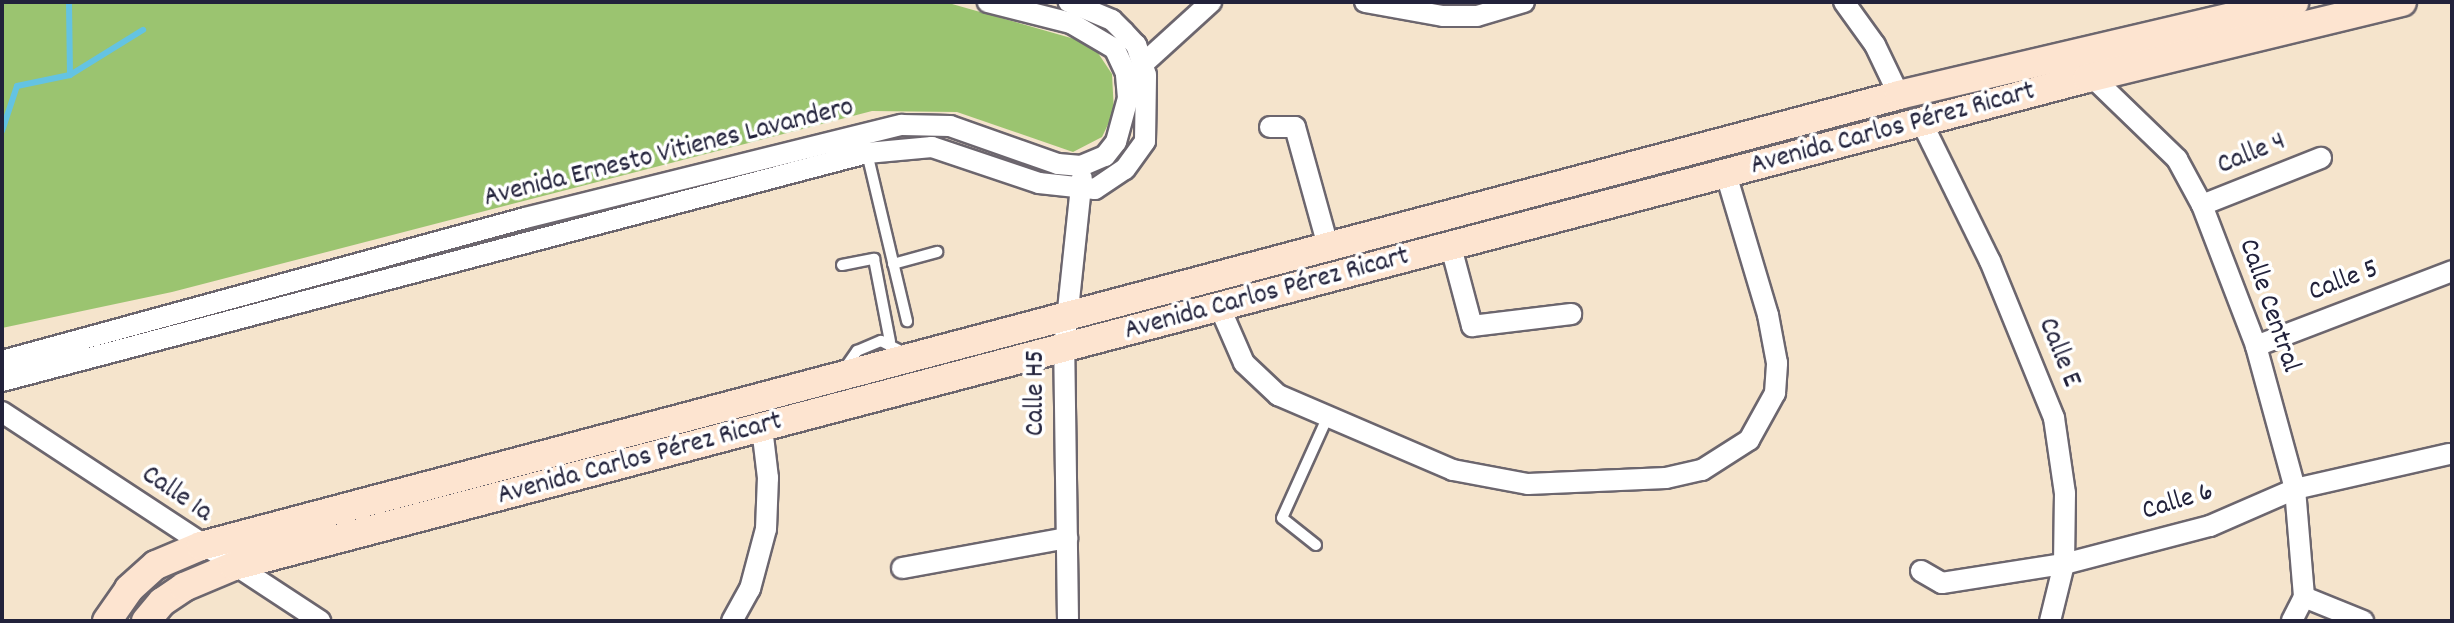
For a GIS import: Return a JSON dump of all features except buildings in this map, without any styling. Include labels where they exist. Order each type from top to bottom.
[{"type":"main road","name":"Avenida Carlos Pérez Ricart","points":[[146,621],[162,602],[184,587],[234,566],[1922,123],[2084,65],[2294,2]]},
{"type":"main road","name":"Avenida Carlos Pérez Ricart","points":[[107,621],[129,589],[156,565],[201,546],[839,376],[900,349],[1069,314],[1899,95],[2084,65],[2402,2]]},
{"type":"street","points":[[988,2],[1105,27]]},
{"type":"street","points":[[1069,2],[1136,45],[1144,63],[1149,120],[1145,141],[1111,181],[1082,191]]},
{"type":"street","points":[[1144,63],[1211,2]]},
{"type":"street","points":[[1365,2],[1443,16],[1477,16],[1524,2]]},
{"type":"street","points":[[1844,2],[1875,45],[1899,95]]},
{"type":"street","points":[[1081,166],[1105,156],[1116,142],[1128,98],[1126,73],[1105,27]]},
{"type":"street","name":"Calle Central","points":[[2084,65],[2177,159],[2202,205],[2256,346],[2295,489],[2304,597]]},
{"type":"street","name":"Calle E","points":[[1922,123],[1990,261],[2054,418],[2065,493],[2064,564],[2050,621]]},
{"type":"street","name":"Avenida Ernesto Vitienes Lavandero","points":[[2,361],[510,222],[902,125],[950,126],[1058,164],[1081,166]]},
{"type":"street","points":[[1270,127],[1295,127],[1328,246]]},
{"type":"street","name":"Avenida Ernesto Vitienes Lavandero","points":[[2,381],[867,153],[932,147],[1039,183],[1082,191]]},
{"type":"street","name":"Calle 4","points":[[2202,205],[2321,158]]},
{"type":"street","name":"Calle H5","points":[[1068,621],[1064,348],[1082,191],[1081,166]]},
{"type":"street","points":[[1220,308],[1244,363],[1278,395],[1453,470],[1528,484],[1666,478],[1702,470],[1729,457],[1764,420],[1775,393],[1777,363],[1726,174]]},
{"type":"street","points":[[1451,247],[1472,326],[1571,314]]},
{"type":"street","name":"Calle 5","points":[[2256,346],[2452,271]]},
{"type":"street","name":"Calle 1a","points":[[2,412],[201,546],[320,621]]},
{"type":"street","points":[[732,621],[750,589],[766,529],[768,478],[762,428]]},
{"type":"street","name":"Calle 6","points":[[1921,571],[1942,583],[2064,564],[2210,526],[2295,489],[2449,454]]},
{"type":"street","points":[[902,568],[1067,538]]},
{"type":"street","points":[[2292,621],[2304,597],[2363,621]]},
{"type":"lane","points":[[867,153],[907,321]]},
{"type":"lane","points":[[893,264],[937,252]]},
{"type":"lane","points":[[842,265],[874,259],[900,349]]},
{"type":"lane","points":[[1316,545],[1282,518],[1328,416]]},
{"type":"green space","points":[[2,2],[945,2],[1092,44],[1112,74],[1114,112],[1102,137],[1073,152],[957,112],[872,111],[172,292],[2,328]]},
{"type":"waterway","points":[[2,131],[17,86],[70,75],[69,2]]},
{"type":"waterway","points":[[70,75],[143,30]]}]
